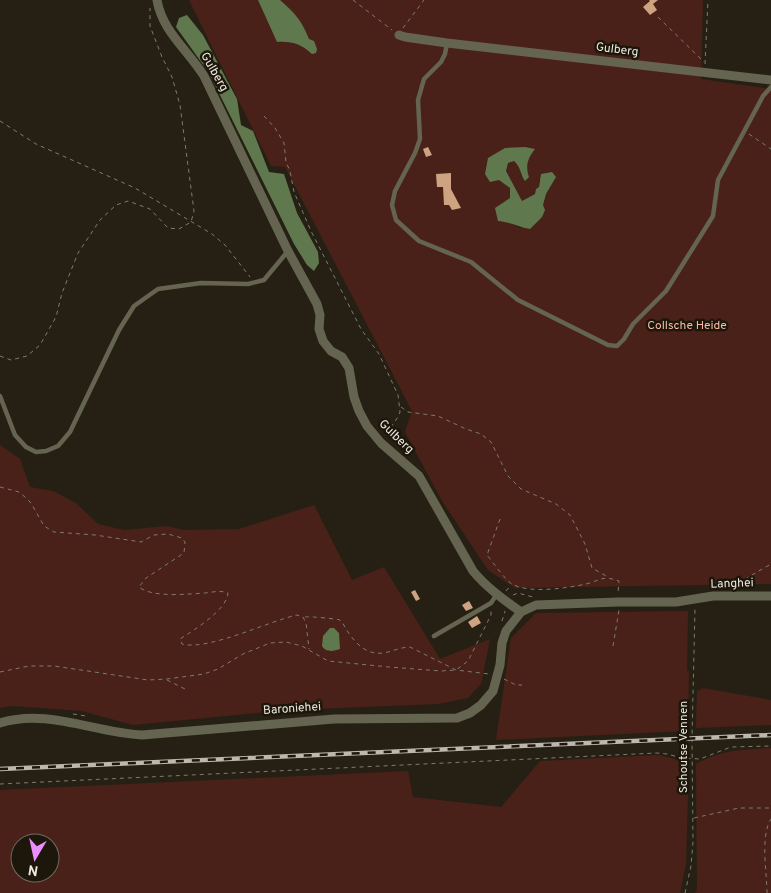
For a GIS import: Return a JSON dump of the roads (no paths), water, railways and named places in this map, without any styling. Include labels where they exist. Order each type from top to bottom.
[{"type":"street","name":"Gulberg","points":[[157,0],[159,12],[167,28],[204,76],[288,251],[317,304],[320,315],[319,330],[323,341],[331,351],[342,357],[349,368],[354,397],[367,426],[381,443],[420,476],[473,571],[480,580],[521,612]]},
{"type":"street","name":"Gulberg","points":[[399,35],[447,43],[771,80]]},
{"type":"street","name":"Langhei","points":[[521,612],[536,605],[676,602],[713,596],[771,596]]},
{"type":"street","name":"Baroniehei","points":[[0,723],[24,718],[63,721],[131,735],[142,735],[334,719],[457,718],[470,713],[481,705],[494,691],[494,673],[506,631],[521,612]]},
{"type":"lane","points":[[447,43],[441,62],[424,79],[418,100],[420,139],[415,153],[395,191],[392,205],[396,220],[419,241],[471,262],[518,300],[608,345],[617,346],[624,339],[633,324],[666,291],[676,278],[713,216],[718,180],[763,96],[771,87]]},
{"type":"lane","points":[[0,396],[15,436],[26,447],[36,452],[46,451],[58,446],[70,432],[119,330],[134,306],[158,289],[201,283],[248,284],[264,280],[288,251]]},
{"type":"lane","points":[[434,636],[491,603],[497,594]]},
{"type":"railway","points":[[0,769],[771,735]]},
{"type":"park label","name":"Collsche Heide","points":[[687,326]]}]
